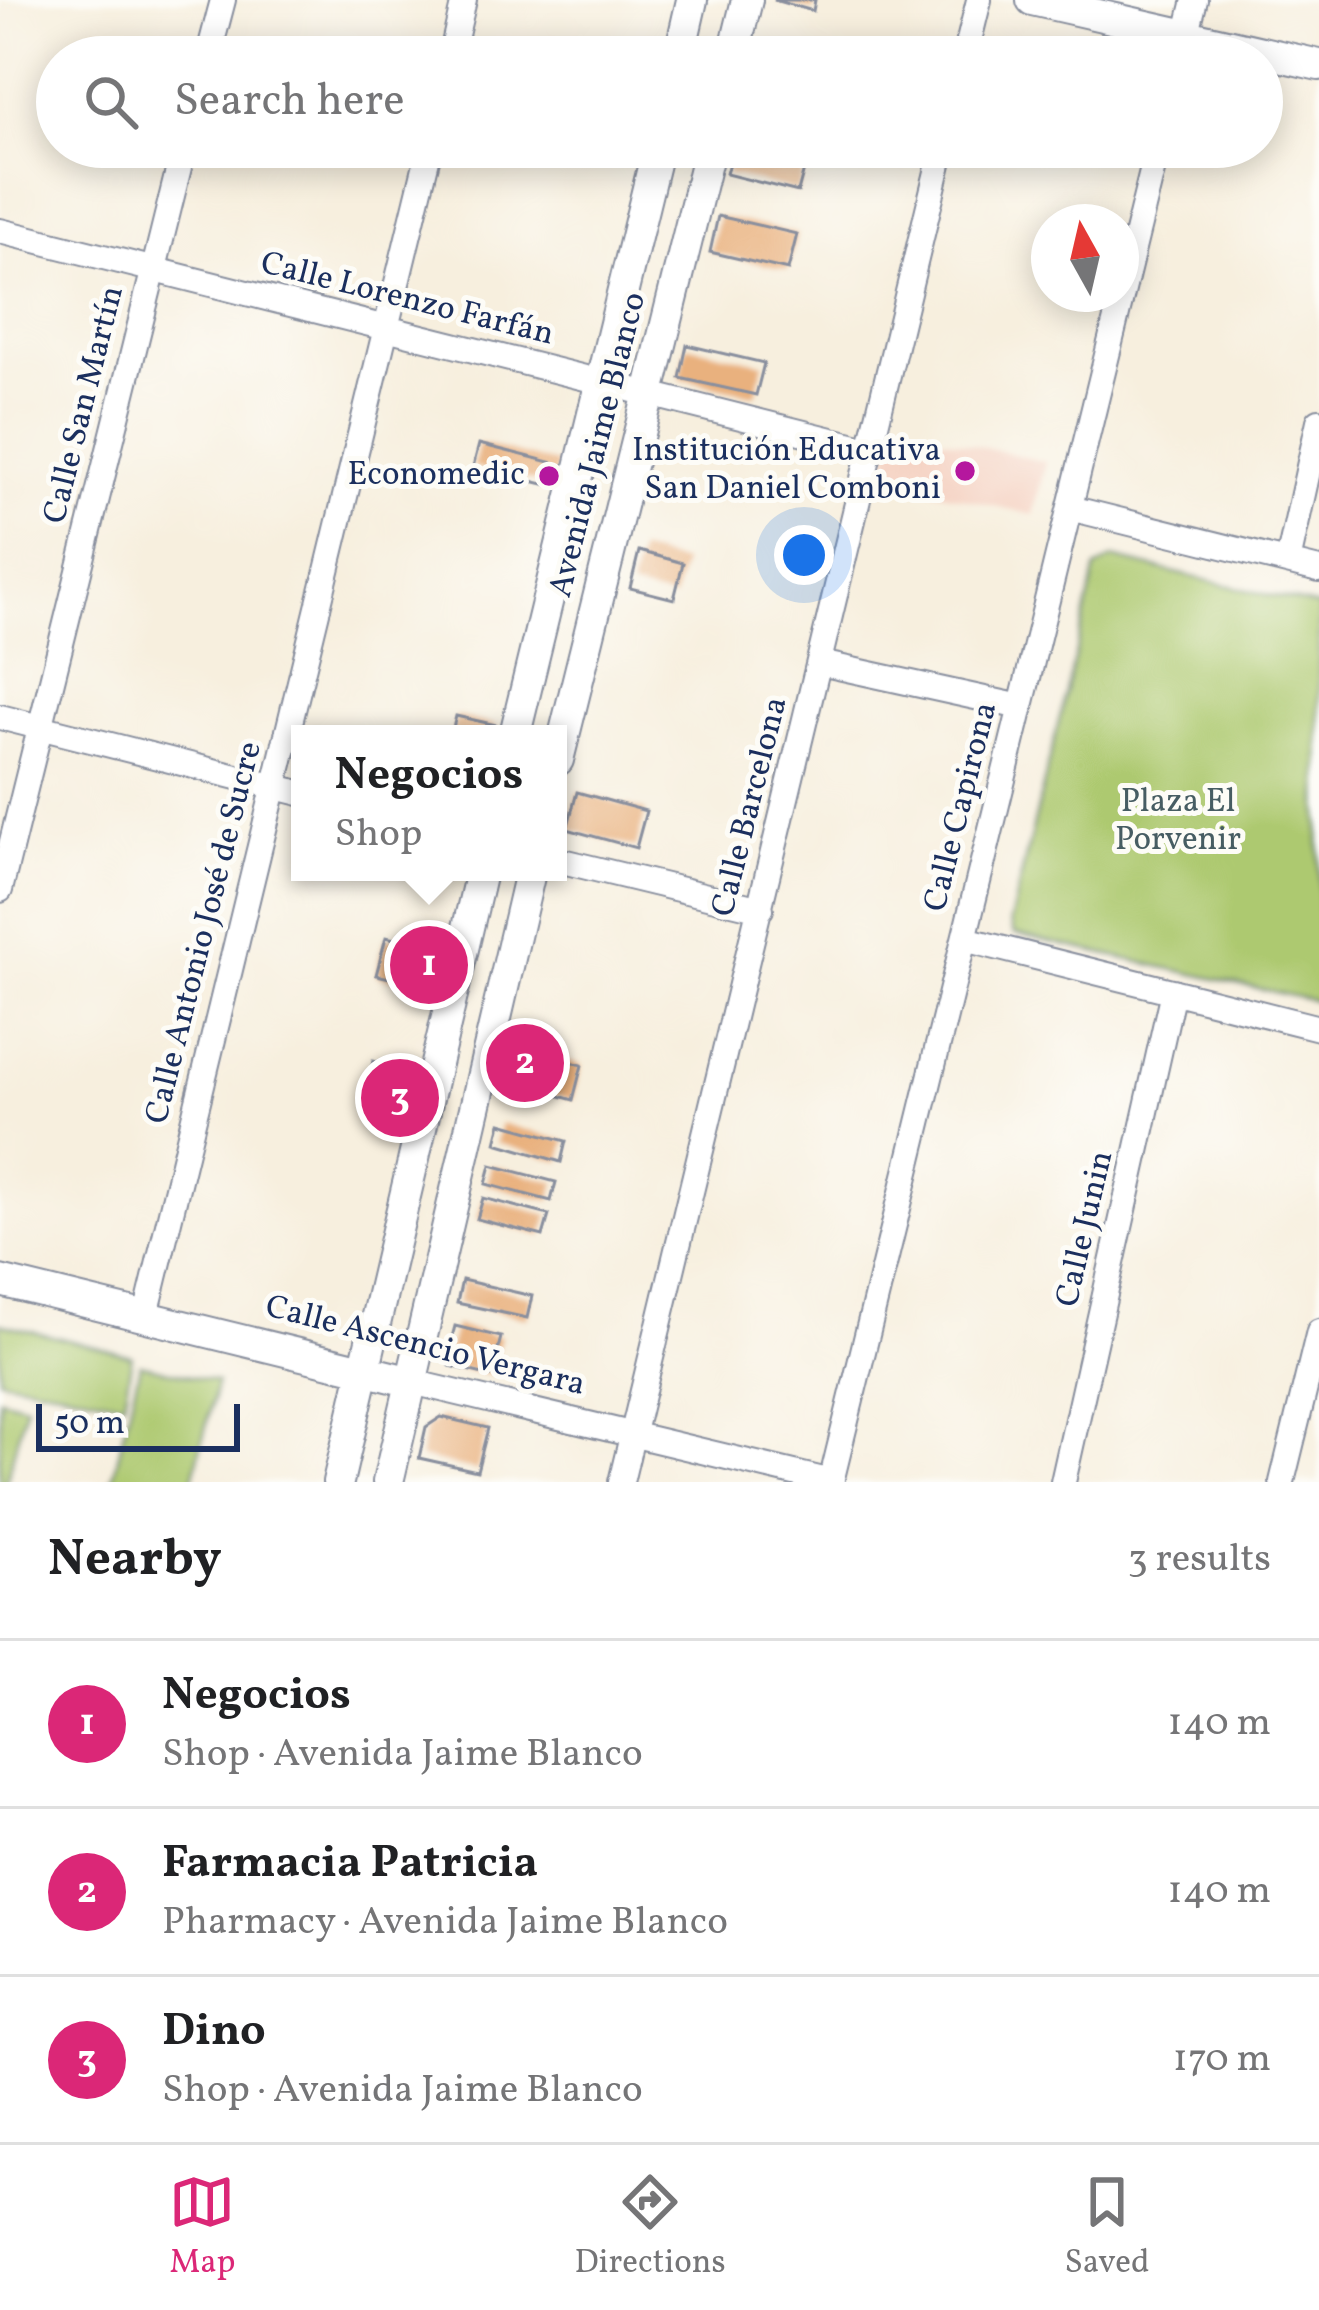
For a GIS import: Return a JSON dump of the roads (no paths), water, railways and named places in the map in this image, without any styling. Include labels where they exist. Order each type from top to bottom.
[{"type":"street","points":[[214,36],[224,0]]},
{"type":"street","points":[[456,36],[464,0]]},
{"type":"street","points":[[684,36],[692,0]]},
{"type":"street","points":[[738,36],[747,0]]},
{"type":"street","points":[[971,36],[980,0]]},
{"type":"street","points":[[1031,0],[1150,36]]},
{"type":"street","points":[[1186,36],[1195,0]]},
{"type":"street","points":[[1283,60],[1319,65]]},
{"type":"street","name":"Calle San Martín","points":[[0,890],[178,168]]},
{"type":"street","name":"Calle Antonio José de Sucre","points":[[146,1315],[425,168]]},
{"type":"street","name":"Avenida Jaime Blanco","points":[[517,725],[653,168]]},
{"type":"street","name":"Avenida Jaime Blanco","points":[[567,725],[705,168]]},
{"type":"street","name":"Calle Barcelona","points":[[621,1482],[938,168]]},
{"type":"street","name":"Calle Capirona","points":[[831,1482],[1153,168]]},
{"type":"street","name":"Calle Lorenzo Farfán","points":[[0,231],[868,449]]},
{"type":"street","points":[[1288,562],[1319,421]]},
{"type":"street","points":[[1070,508],[1319,570]]},
{"type":"street","points":[[820,663],[1021,707]]},
{"type":"street","points":[[0,717],[291,791]]},
{"type":"street","points":[[567,862],[761,909]]},
{"type":"street","points":[[338,1482],[479,881]]},
{"type":"street","points":[[388,1482],[528,881]]},
{"type":"street","points":[[964,939],[1319,1028]]},
{"type":"street","name":"Calle Junin","points":[[1063,1482],[1173,992]]},
{"type":"street","name":"Calle Ascencio Vergara","points":[[0,1282],[831,1482]]},
{"type":"street","points":[[1282,1482],[1319,1331]]},
{"type":"place","name":"Institución Educativa San Daniel Comboni","points":[[965,471]]},
{"type":"place","name":"Economedic","points":[[549,476]]},
{"type":"place","name":"Negocios","points":[[429,965]]},
{"type":"place","name":"Farmacia Patricia","points":[[525,1063]]},
{"type":"place","name":"Dino","points":[[400,1098]]},
{"type":"park label","name":"Plaza El Porvenir","points":[[1178,822]]}]
